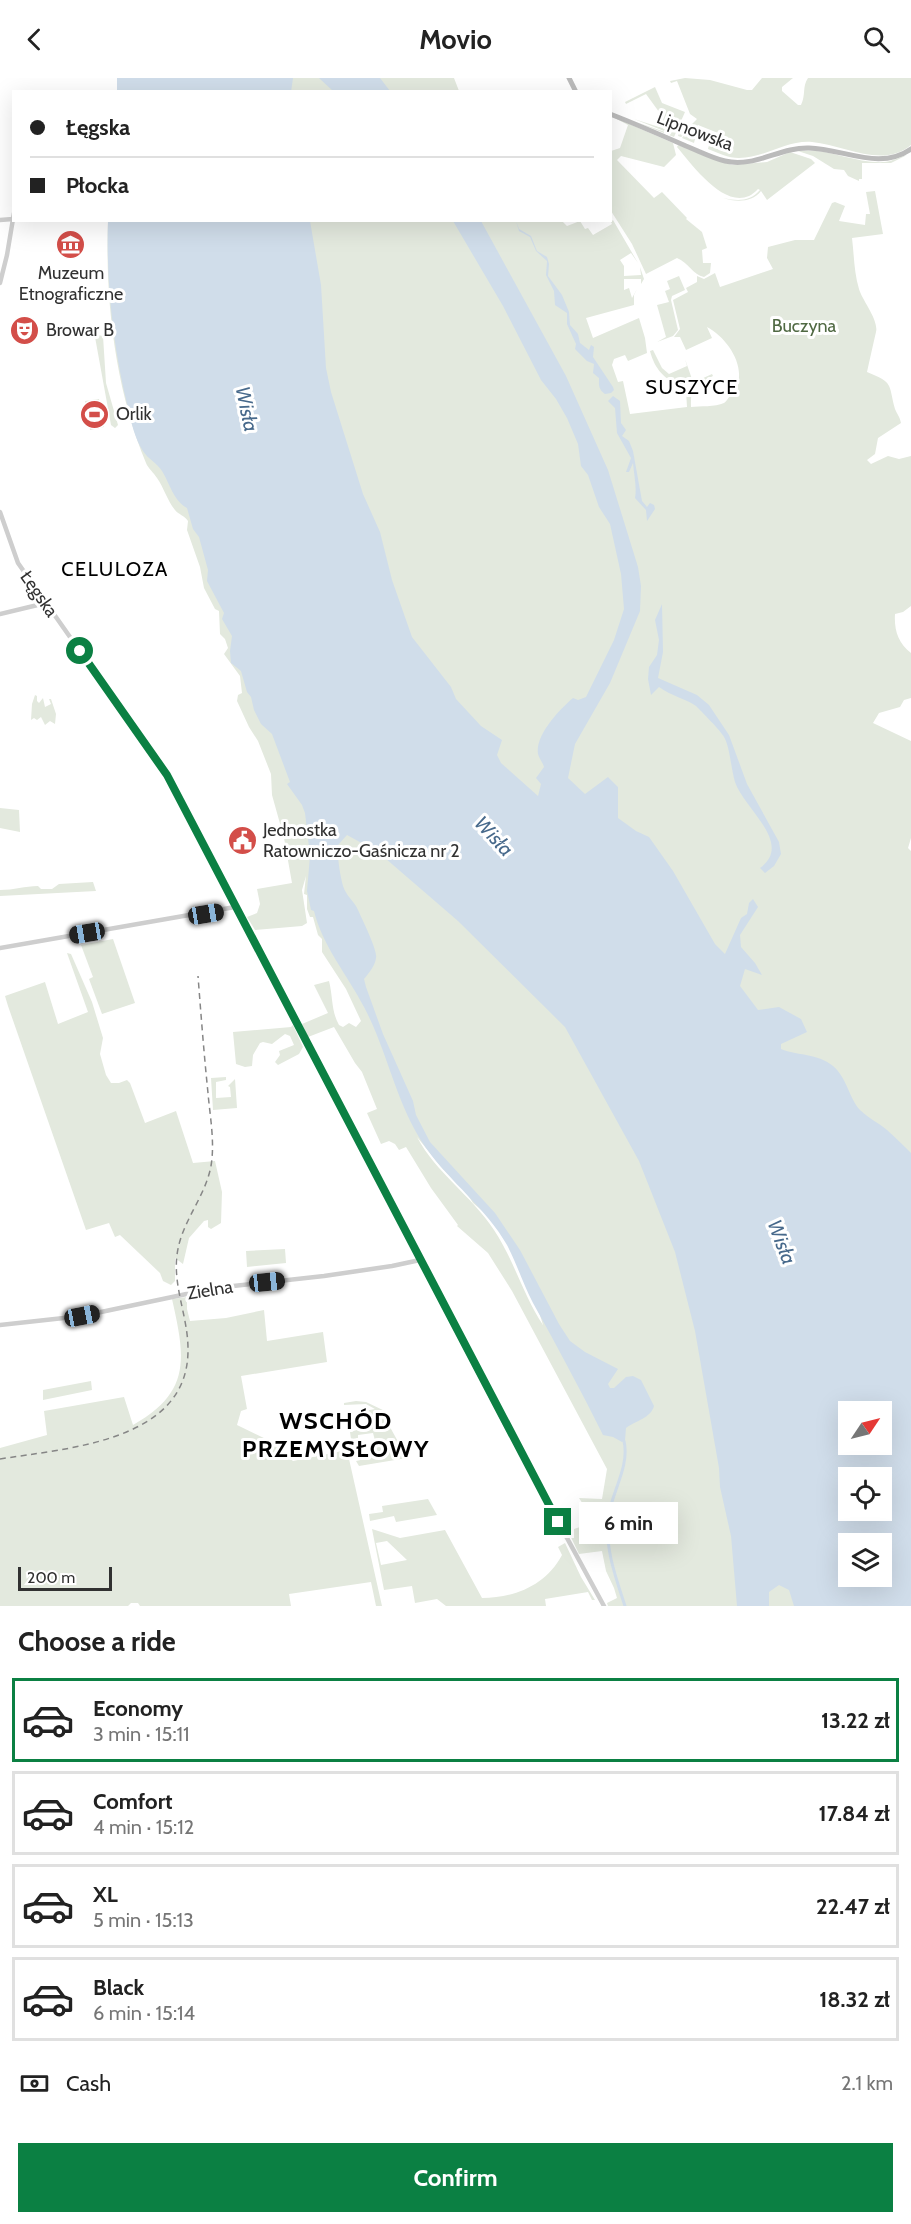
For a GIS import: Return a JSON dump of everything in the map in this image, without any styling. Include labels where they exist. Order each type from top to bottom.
[{"type":"main road","name":"Lipnowska","points":[[612,115],[715,158],[733,162],[755,161],[800,148],[883,159],[897,157],[911,149]]},
{"type":"street","points":[[0,283],[12,222]]},
{"type":"street","name":"Łęgska","points":[[0,512],[16,561],[167,775],[505,1424],[604,1606]]},
{"type":"street","points":[[0,614],[46,603]]},
{"type":"street","points":[[0,948],[236,907]]},
{"type":"street","name":"Zielna","points":[[0,1325],[45,1322],[215,1288],[324,1276],[420,1260]]},
{"type":"green space","points":[[117,78],[454,78],[459,90],[117,90]]},
{"type":"green space","points":[[685,78],[710,80],[752,90],[762,78],[793,78],[782,87],[782,91],[801,105],[808,78],[911,78],[911,145],[900,152],[876,155],[825,144],[802,142],[749,157],[727,156],[708,149],[709,145],[723,151],[728,137],[698,125],[687,136],[695,139],[694,143],[682,138],[684,135],[678,136],[679,132],[682,134],[697,119],[690,114],[677,81],[671,83],[670,81]]},
{"type":"green space","points":[[655,87],[662,103],[685,112],[674,137],[636,122],[674,135],[634,119],[659,127],[662,116],[646,94],[626,104],[625,102]]},
{"type":"green space","points":[[612,116],[673,143],[676,155],[664,167],[621,156],[617,160],[654,198],[662,192],[686,219],[702,232],[707,248],[702,250],[703,263],[711,263],[710,273],[704,277],[677,258],[646,274],[632,244],[612,213],[612,151],[620,148],[628,125]]},
{"type":"green space","points":[[678,145],[732,165],[767,162],[790,152],[811,159],[815,163],[767,200],[761,191],[753,198],[743,200],[752,197],[760,190],[758,189],[747,197],[736,198],[725,194],[703,177],[677,147]]},
{"type":"green space","points":[[798,151],[820,151],[874,162],[888,161],[907,155],[891,163],[862,163],[862,179],[859,181],[848,176],[844,170],[834,169],[813,156]]},
{"type":"green space","name":"Buczyna","points":[[875,191],[883,234],[852,238],[859,289],[876,327],[867,372],[882,379],[888,385],[901,423],[878,438],[875,454],[867,460],[871,464],[888,456],[899,459],[911,456],[911,606],[895,614],[895,620],[900,640],[911,653],[911,698],[904,700],[900,707],[879,713],[873,723],[911,741],[911,838],[908,848],[911,851],[911,1606],[608,1606],[607,1603],[617,1598],[606,1571],[602,1551],[579,1554],[568,1531],[583,1526],[581,1519],[585,1518],[583,1510],[586,1509],[579,1498],[602,1499],[607,1469],[512,1291],[488,1253],[457,1226],[406,1147],[399,1150],[389,1141],[381,1144],[367,1113],[377,1109],[362,1072],[334,1027],[308,1037],[302,1024],[328,1013],[314,985],[329,981],[333,1009],[339,1025],[343,1027],[349,1023],[356,1027],[361,1021],[346,989],[322,952],[322,939],[307,909],[307,895],[304,894],[306,876],[302,890],[307,923],[302,926],[255,930],[247,917],[257,913],[260,904],[257,889],[292,883],[284,838],[272,795],[271,774],[258,741],[237,701],[238,695],[242,693],[240,676],[224,654],[228,648],[225,639],[220,634],[219,611],[215,609],[204,588],[200,567],[187,530],[188,521],[175,510],[147,465],[135,434],[114,344],[108,282],[108,222],[563,222],[567,226],[581,222],[593,235],[612,224],[613,220],[638,263],[631,253],[620,260],[624,266],[624,276],[641,275],[640,267],[644,279],[641,284],[641,279],[624,279],[624,290],[629,288],[632,298],[637,289],[634,295],[634,305],[586,318],[593,338],[639,318],[647,353],[628,361],[625,355],[614,359],[612,365],[618,382],[623,381],[630,414],[687,407],[686,391],[699,380],[712,374],[713,376],[694,387],[691,407],[712,406],[725,402],[736,387],[739,378],[735,358],[723,340],[715,333],[707,327],[712,338],[686,350],[680,337],[674,337],[680,329],[673,300],[688,292],[686,288],[697,282],[697,276],[704,279],[715,273],[720,287],[773,269],[767,258],[768,247],[795,240],[814,240],[832,203],[845,206],[839,221],[865,225],[866,214],[870,214],[866,192]],"holes":[[[417,1137],[443,1169],[486,1214],[513,1250],[536,1302],[543,1325],[494,1230],[434,1162]]]},
{"type":"green space","points":[[679,276],[685,290],[672,296],[671,300],[678,330],[673,336],[657,342],[666,337],[657,305],[669,302],[665,291],[670,289],[667,281]]},
{"type":"green space","points":[[103,336],[106,383],[118,425],[115,428],[111,425],[95,337]]},
{"type":"green space","points":[[653,350],[662,368],[669,374],[687,366],[685,359],[693,382],[681,387],[665,377],[655,363],[650,351]]},
{"type":"green space","name":"Orlik","points":[[99,399],[104,427],[90,430],[85,401]]},
{"type":"green space","points":[[35,695],[39,703],[43,698],[45,707],[51,704],[49,699],[51,699],[56,714],[55,724],[50,721],[45,725],[41,717],[31,720]]},
{"type":"green space","points":[[0,808],[19,810],[20,832],[0,828]]},
{"type":"green space","points":[[93,882],[96,891],[0,896],[0,890],[38,886],[41,889],[52,889],[59,884]]},
{"type":"green space","points":[[113,939],[135,1003],[102,1014],[89,979],[93,977],[81,945]]},
{"type":"green space","points":[[67,953],[71,954],[92,1002],[103,1038],[100,1054],[106,1075],[111,1083],[127,1080],[130,1083],[145,1123],[176,1111],[193,1163],[215,1161],[222,1192],[221,1223],[211,1229],[208,1227],[208,1220],[204,1221],[189,1238],[183,1264],[175,1258],[175,1281],[171,1285],[163,1281],[160,1273],[120,1235],[115,1237],[109,1223],[86,1230],[8,1006],[5,996],[45,982],[58,1024],[88,1012]]},
{"type":"green space","points":[[293,1025],[303,1047],[299,1054],[278,1065],[275,1062],[280,1055],[279,1051],[294,1045],[290,1036],[285,1034],[272,1044],[260,1043],[253,1055],[252,1066],[245,1067],[236,1064],[233,1032]]},
{"type":"green space","points":[[226,1077],[226,1080],[216,1082],[216,1098],[231,1097],[228,1086],[235,1079],[237,1108],[213,1110],[211,1078]]},
{"type":"green space","points":[[285,1249],[286,1263],[247,1267],[246,1251]]},
{"type":"green space","points":[[187,1297],[190,1321],[226,1318],[264,1310],[267,1341],[323,1332],[327,1362],[241,1376],[247,1409],[241,1411],[237,1425],[268,1440],[293,1461],[347,1450],[382,1606],[376,1606],[371,1582],[289,1594],[291,1606],[140,1606],[138,1603],[131,1603],[128,1606],[0,1606],[0,1448],[47,1435],[44,1411],[124,1397],[133,1425],[152,1412],[166,1400],[175,1386],[180,1371],[180,1339],[172,1299]]},
{"type":"green space","points":[[91,1381],[92,1390],[43,1400],[43,1390]]},
{"type":"green space","points":[[366,1402],[387,1412],[385,1418],[407,1458],[359,1466],[356,1461],[374,1457],[373,1449],[377,1448],[373,1433],[358,1435],[358,1438],[351,1439],[350,1432],[367,1427],[364,1411],[375,1409],[366,1404],[344,1405],[344,1403]]},
{"type":"green space","points":[[428,1499],[437,1515],[396,1522],[394,1516],[370,1521],[369,1514],[383,1512],[382,1506]]},
{"type":"green space","points":[[372,1529],[400,1538],[445,1530],[482,1598],[506,1596],[538,1582],[562,1555],[558,1547],[565,1543],[595,1600],[592,1600],[588,1592],[545,1599],[546,1606],[446,1606],[437,1599],[415,1603],[412,1586],[384,1590]],"holes":[[[387,1541],[407,1560],[381,1565],[376,1543]]]},
{"type":"water","points":[[117,78],[293,78],[291,90],[117,90]]},
{"type":"water","points":[[319,78],[380,78],[389,90],[332,90]]},
{"type":"water","name":"Wisła","points":[[108,222],[310,222],[321,285],[326,368],[331,392],[363,494],[380,532],[392,580],[412,637],[451,687],[456,699],[481,726],[502,740],[497,755],[501,763],[538,796],[541,784],[536,778],[544,767],[538,754],[540,739],[555,716],[573,698],[578,700],[586,697],[614,640],[624,609],[621,574],[610,524],[599,507],[588,475],[581,466],[578,444],[567,418],[541,380],[503,306],[454,222],[482,222],[566,376],[608,470],[638,567],[641,586],[640,611],[610,683],[575,744],[568,778],[585,794],[608,777],[618,787],[618,818],[649,837],[673,871],[715,944],[725,954],[741,918],[747,914],[749,903],[753,899],[758,907],[740,935],[741,947],[762,975],[745,969],[740,986],[758,1010],[779,1007],[801,1019],[807,1032],[781,1044],[781,1049],[821,1059],[833,1066],[842,1076],[860,1110],[887,1130],[911,1153],[911,1606],[794,1606],[789,1590],[779,1585],[769,1592],[769,1606],[737,1606],[731,1536],[720,1487],[719,1468],[695,1331],[675,1252],[639,1161],[565,1027],[458,921],[378,852],[347,835],[338,845],[342,882],[346,893],[358,910],[376,954],[373,967],[364,979],[366,987],[383,1034],[413,1101],[416,1115],[430,1142],[495,1213],[520,1250],[570,1341],[585,1352],[618,1369],[608,1384],[610,1388],[614,1388],[626,1377],[633,1376],[641,1380],[654,1406],[650,1414],[626,1428],[625,1440],[622,1442],[603,1435],[533,1303],[507,1245],[489,1219],[426,1148],[416,1131],[407,1114],[372,1024],[358,995],[329,948],[314,911],[311,910],[307,891],[310,856],[305,813],[287,784],[290,782],[272,734],[261,724],[254,710],[241,671],[231,663],[232,636],[222,619],[224,613],[207,581],[208,570],[199,537],[193,529],[187,508],[175,496],[162,471],[140,446],[130,419],[115,339],[109,291]]},
{"type":"water","points":[[516,222],[519,229],[531,236],[537,251],[547,257],[548,276],[562,295],[569,312],[570,325],[578,334],[580,343],[589,350],[591,345],[594,347],[593,357],[613,387],[614,390],[611,393],[605,394],[601,390],[599,378],[593,373],[594,364],[587,361],[575,349],[576,344],[567,324],[567,313],[555,305],[554,291],[546,275],[547,261],[536,251],[530,237],[519,231]]},
{"type":"water","points":[[613,396],[620,401],[621,423],[626,430],[622,436],[629,441],[633,451],[642,501],[647,507],[650,503],[654,505],[655,509],[647,521],[646,510],[635,498],[633,463],[629,472],[626,472],[631,458],[617,433],[615,408],[608,401]]},
{"type":"water","points":[[662,604],[663,652],[658,678],[697,695],[709,705],[729,735],[747,784],[779,842],[781,854],[774,866],[765,873],[760,868],[769,858],[772,848],[769,837],[735,782],[728,746],[722,734],[696,706],[659,687],[651,695],[648,679],[649,667],[657,655],[659,640],[655,620]]},
{"type":"waterway","points":[[624,1441],[624,1460],[610,1509],[607,1530],[612,1563],[625,1606]]},
{"type":"railway","points":[[0,1459],[89,1444],[120,1435],[147,1422],[168,1404],[183,1380],[188,1349],[177,1279],[177,1255],[183,1232],[208,1178],[212,1148],[198,976]]},
{"type":"place","name":"Muzeum Etnograficzne","points":[[71,244]]},
{"type":"place","name":"Browar B","points":[[25,330]]},
{"type":"place","name":"Orlik","points":[[95,414]]},
{"type":"place","name":"Jednostka Ratowniczo-Gaśnicza nr 2","points":[[242,840]]},
{"type":"district","name":"SUSZYCE","points":[[692,387]]},
{"type":"district","name":"CELULOZA","points":[[115,569]]},
{"type":"district","name":"WSCHÓD PRZEMYSŁOWY","points":[[336,1435]]},
{"type":"route","points":[[80,651],[167,775],[558,1522]]}]
